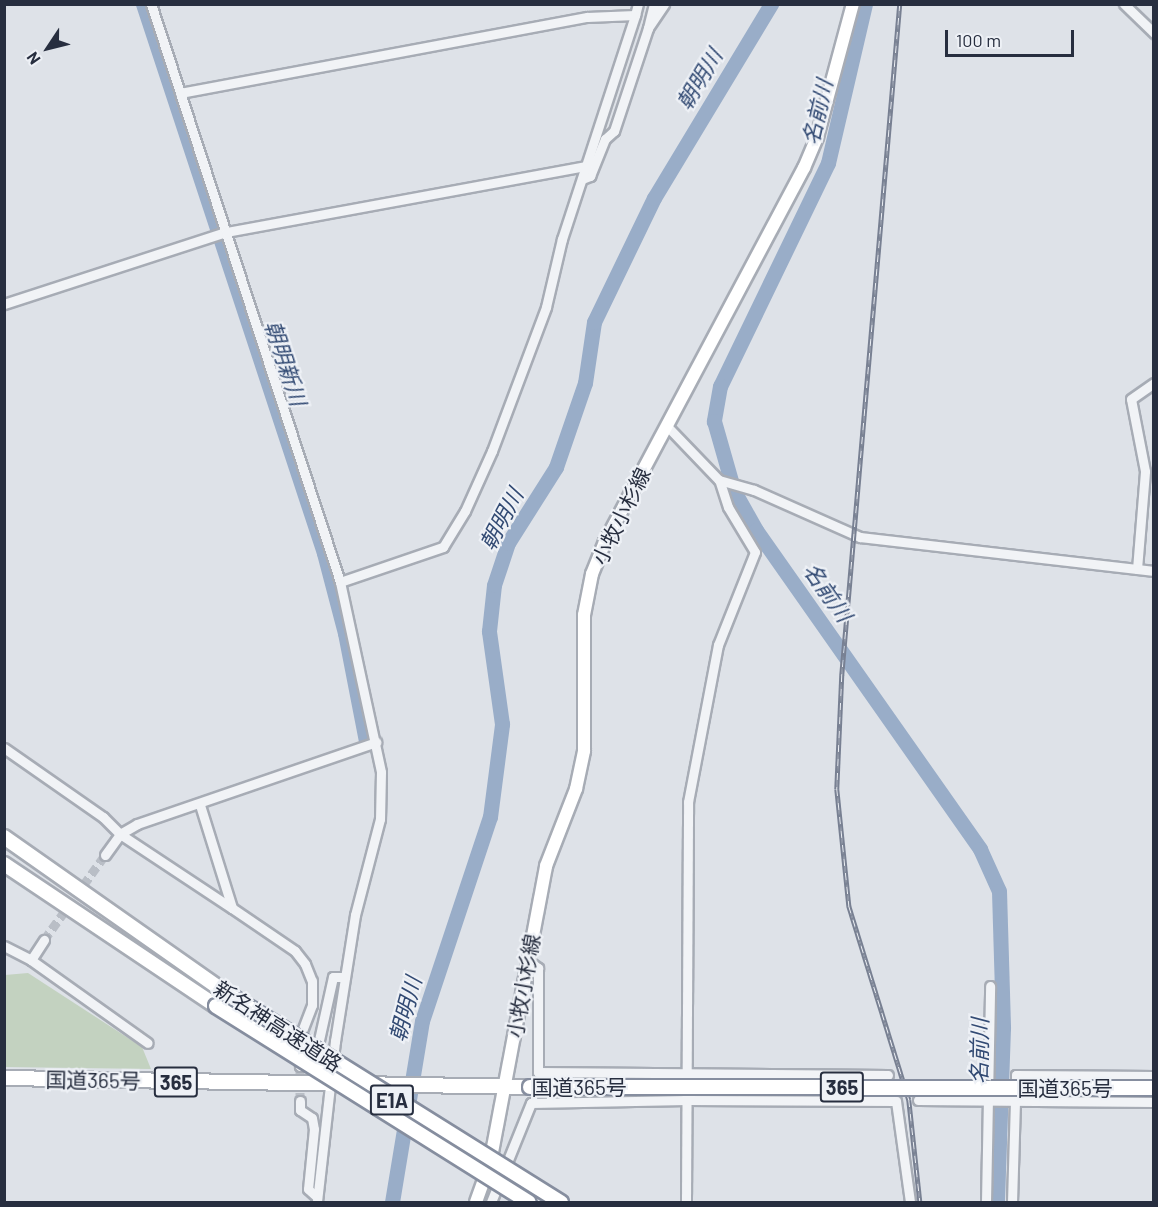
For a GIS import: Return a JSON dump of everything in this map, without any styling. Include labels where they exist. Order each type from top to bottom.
[{"type":"highway","points":[[4,828],[130,927]]},
{"type":"highway","name":"新名神高速道路","points":[[4,837],[226,993],[561,1203]]},
{"type":"highway","name":"新名神高速道路","points":[[7,866],[216,1006],[529,1203]]},
{"type":"highway","name":"国道365号","points":[[4,1078],[487,1087],[1154,1088]]},
{"type":"main road","name":"小牧小杉線","points":[[477,1203],[490,1163],[546,866],[576,789],[584,751],[584,615],[592,574],[605,542],[666,425],[804,168],[817,137],[853,4]]},
{"type":"street","points":[[151,4],[221,233],[340,582],[376,742],[382,795],[380,819],[355,915],[330,1085],[317,1200]]},
{"type":"street","points":[[340,582],[443,547],[465,511],[492,451],[546,308],[582,179],[638,4]]},
{"type":"street","points":[[582,179],[590,176],[605,139],[614,131],[654,4]]},
{"type":"street","points":[[648,28],[664,4]]},
{"type":"street","points":[[1124,4],[1154,33]]},
{"type":"street","points":[[180,93],[587,17],[635,15]]},
{"type":"street","points":[[4,304],[221,233],[586,166]]},
{"type":"street","points":[[1137,569],[1145,471],[1131,399],[1154,383]]},
{"type":"street","points":[[666,425],[721,481],[728,507],[755,552],[718,645],[688,802],[686,1203]]},
{"type":"street","points":[[721,481],[754,490],[868,539],[1154,571]]},
{"type":"street","points":[[105,855],[120,834],[137,824],[200,805],[376,742]]},
{"type":"street","points":[[4,748],[104,817],[120,834],[295,951],[305,964],[312,981],[312,1005],[301,1033],[300,1066],[315,1058],[333,977],[345,977]]},
{"type":"street","points":[[200,805],[232,908]]},
{"type":"street","points":[[31,960],[44,940]]},
{"type":"street","points":[[4,946],[31,960],[148,1043]]},
{"type":"street","points":[[527,960],[538,968],[538,1072],[888,1075]]},
{"type":"street","points":[[986,1203],[991,1103],[990,986]]},
{"type":"street","points":[[1012,1203],[1016,1075],[1154,1076]]},
{"type":"street","points":[[490,1203],[531,1103],[687,1100],[896,1101],[909,1203]]},
{"type":"street","points":[[918,1100],[991,1103],[1154,1102]]},
{"type":"street","points":[[300,1101],[300,1110],[312,1118],[314,1129],[308,1189],[317,1200]]},
{"type":"green space","points":[[28,973],[142,1047],[151,1069],[5,1067],[5,975]]},
{"type":"waterway","name":"朝明新川","points":[[143,4],[324,553],[345,633],[366,741]]},
{"type":"waterway","name":"朝明川","points":[[392,1202],[422,1021],[490,817],[502,724],[489,631],[494,585],[508,543],[556,467],[585,383],[594,322],[654,198],[771,4]]},
{"type":"waterway","name":"名前川","points":[[865,4],[828,163],[720,386],[714,421],[734,491],[756,530],[980,849],[999,891],[1003,1028],[997,1202]]},
{"type":"tunnel","points":[[44,940],[105,855]]},
{"type":"tunnel","points":[[300,1066],[300,1101]]},
{"type":"railway","points":[[900,4],[842,675],[837,789],[849,906],[909,1100],[920,1202]]}]
